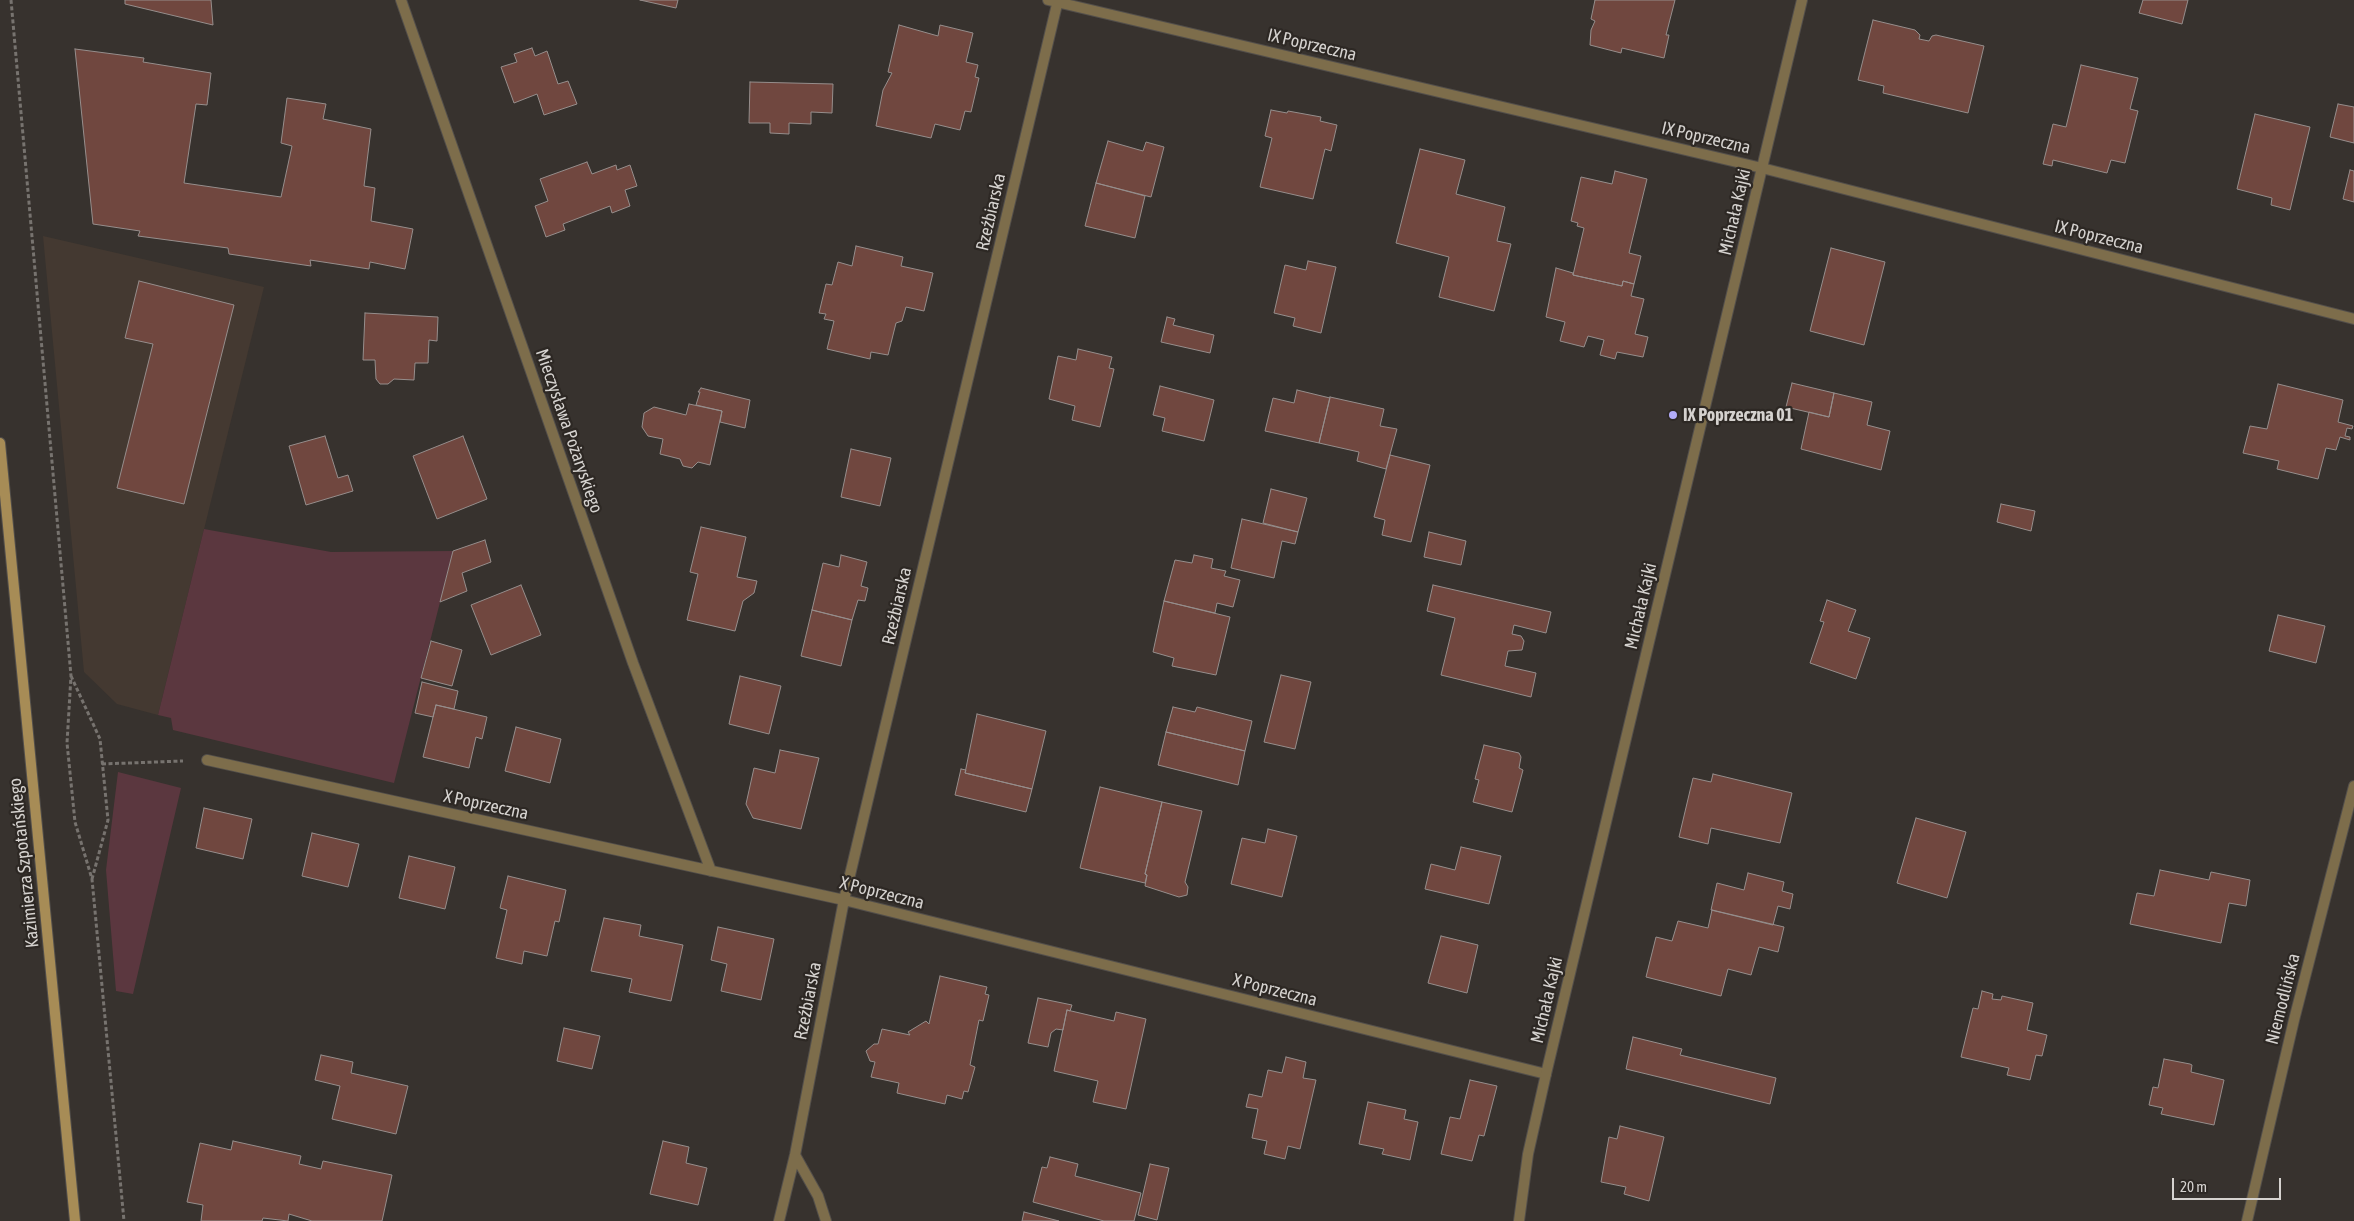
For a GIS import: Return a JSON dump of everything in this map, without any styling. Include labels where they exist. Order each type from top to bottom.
[{"type":"main road","name":"Kazimierza Szpotańskiego","points":[[0,443],[75,1221]]},
{"type":"street","name":"Mieczysława Pożaryskiego","points":[[401,0],[633,663],[711,870]]},
{"type":"street","name":"Michała Kajki","points":[[1519,1221],[1528,1154],[1546,1074],[1802,0]]},
{"type":"street","name":"IX Poprzeczna","points":[[1054,1],[1762,168],[2354,319]]},
{"type":"street","name":"Rzeźbiarska","points":[[779,1221],[795,1154],[844,900],[1054,1]]},
{"type":"street","name":"X Poprzeczna","points":[[206,760],[844,900],[1546,1074]]},
{"type":"street","name":"Niemodlińska","points":[[2247,1221],[2294,1020],[2354,786]]},
{"type":"street","points":[[795,1154],[818,1196],[826,1221]]},
{"type":"path","points":[[12,0],[71,676],[67,742],[76,822],[92,879],[124,1221]]},
{"type":"path","points":[[71,676],[100,739],[108,820],[92,879]]},
{"type":"path","points":[[102,764],[206,760]]},
{"type":"shaded area","points":[[43,236],[264,287],[158,715],[117,704],[84,672]]},
{"type":"shaded area","points":[[204,529],[331,552],[453,551],[394,783],[173,730],[171,718],[158,715]]},
{"type":"shaded area","points":[[118,772],[181,788],[133,994],[116,991],[106,870]]},
{"type":"building","points":[[125,0],[211,0],[213,25],[125,4]]},
{"type":"building","points":[[640,0],[678,0],[676,8]]},
{"type":"building","points":[[1595,0],[1675,0],[1666,35],[1669,35],[1664,58],[1622,48],[1621,53],[1590,45],[1591,30],[1595,21],[1591,19]]},
{"type":"building","points":[[2143,0],[2188,0],[2182,24],[2139,13]]},
{"type":"building","points":[[1873,20],[1915,30],[1920,35],[1919,39],[1929,41],[1932,36],[1936,35],[1984,46],[1968,113],[1883,93],[1884,86],[1858,80]]},
{"type":"building","points":[[899,25],[938,36],[940,25],[973,33],[966,62],[978,65],[975,77],[979,78],[971,112],[965,111],[960,130],[935,124],[931,138],[876,126],[883,90],[892,73],[888,72]]},
{"type":"building","points":[[532,48],[535,56],[547,51],[558,84],[568,81],[577,104],[544,115],[537,94],[514,103],[501,67],[517,62],[514,54]]},
{"type":"building","points":[[75,49],[144,58],[143,62],[211,73],[207,105],[196,104],[184,183],[281,197],[292,146],[281,143],[287,98],[326,104],[323,119],[371,129],[364,186],[375,188],[371,221],[413,229],[405,269],[370,262],[369,269],[310,260],[311,266],[229,254],[228,248],[138,236],[140,231],[93,224]]},
{"type":"building","points":[[2081,65],[2138,78],[2130,109],[2138,111],[2125,163],[2111,160],[2107,173],[2053,160],[2052,166],[2043,164],[2053,124],[2066,127]]},
{"type":"building","points":[[750,82],[833,84],[832,113],[811,112],[811,124],[789,123],[789,134],[770,133],[770,123],[749,123]]},
{"type":"building","points":[[2338,104],[2354,107],[2354,143],[2330,137]]},
{"type":"building","points":[[1271,110],[1321,117],[1320,121],[1337,125],[1331,151],[1325,149],[1313,199],[1260,187],[1272,138],[1265,136]]},
{"type":"building","points":[[2255,114],[2310,127],[2290,210],[2271,205],[2272,198],[2237,189]]},
{"type":"building","points":[[1108,141],[1143,151],[1146,142],[1164,147],[1151,197],[1096,183]]},
{"type":"building","points":[[1420,149],[1465,160],[1456,194],[1505,207],[1497,241],[1511,244],[1494,311],[1439,297],[1449,257],[1396,243]]},
{"type":"building","points":[[587,162],[592,174],[616,165],[617,170],[630,165],[637,186],[625,190],[630,206],[612,213],[610,206],[563,224],[565,230],[546,237],[535,206],[548,201],[540,179]]},
{"type":"building","points":[[2350,170],[2354,171],[2354,202],[2343,199]]},
{"type":"building","points":[[1615,171],[1647,179],[1629,253],[1641,256],[1634,284],[1623,281],[1622,286],[1573,275],[1584,228],[1577,226],[1578,223],[1571,221],[1581,177],[1612,184]]},
{"type":"building","points":[[1096,183],[1145,196],[1135,238],[1085,226]]},
{"type":"building","points":[[856,246],[903,257],[901,266],[933,273],[924,311],[906,307],[902,321],[896,323],[888,355],[871,352],[870,359],[827,349],[834,321],[824,319],[826,314],[819,313],[826,284],[832,285],[838,262],[852,266]]},
{"type":"building","points":[[1831,248],[1885,262],[1864,345],[1810,331]]},
{"type":"building","points":[[1308,261],[1336,267],[1321,333],[1293,326],[1295,318],[1274,313],[1285,265],[1306,270]]},
{"type":"building","points":[[1556,268],[1573,273],[1573,275],[1622,286],[1623,281],[1634,284],[1631,296],[1644,299],[1635,334],[1648,337],[1643,357],[1617,352],[1615,359],[1600,355],[1604,340],[1588,336],[1584,347],[1560,341],[1565,322],[1546,317]]},
{"type":"building","points":[[139,281],[234,305],[184,504],[117,488],[153,344],[125,338]]},
{"type":"building","points":[[365,313],[438,317],[437,341],[429,340],[428,363],[415,363],[414,380],[394,379],[388,384],[380,384],[376,379],[375,360],[363,360]]},
{"type":"building","points":[[1167,317],[1175,319],[1173,325],[1214,335],[1210,353],[1161,342]]},
{"type":"building","points":[[1078,349],[1112,357],[1109,368],[1114,369],[1100,427],[1072,420],[1075,406],[1049,399],[1058,356],[1076,360]]},
{"type":"building","points":[[1792,383],[1834,393],[1829,417],[1786,407]]},
{"type":"building","points":[[2278,384],[2343,400],[2338,422],[2353,426],[2352,429],[2347,428],[2345,436],[2350,437],[2350,440],[2340,437],[2336,450],[2326,448],[2318,479],[2277,469],[2279,461],[2243,453],[2250,426],[2267,429]]},
{"type":"building","points":[[1160,386],[1214,400],[1204,441],[1162,431],[1165,418],[1153,415]]},
{"type":"building","points":[[701,388],[750,400],[745,428],[720,422],[722,411],[696,405],[700,392],[698,392]]},
{"type":"building","points":[[1297,390],[1330,398],[1319,443],[1265,431],[1273,398],[1294,403]]},
{"type":"building","points":[[1834,393],[1872,402],[1867,425],[1890,431],[1881,470],[1801,449],[1809,412],[1829,417]]},
{"type":"building","points":[[1330,397],[1384,409],[1380,426],[1397,429],[1386,469],[1357,461],[1359,452],[1319,443]]},
{"type":"building","points":[[689,404],[722,411],[710,465],[698,462],[692,468],[683,466],[680,459],[660,454],[663,439],[648,436],[642,427],[644,413],[654,407],[686,415]]},
{"type":"building","points":[[325,436],[338,478],[348,475],[353,491],[306,505],[289,446]]},
{"type":"building","points":[[463,436],[487,499],[437,519],[413,456]]},
{"type":"building","points":[[851,449],[891,458],[880,506],[841,497]]},
{"type":"building","points":[[1390,455],[1430,465],[1411,542],[1382,535],[1385,520],[1374,517]]},
{"type":"building","points":[[1271,489],[1307,498],[1298,532],[1263,523]]},
{"type":"building","points":[[2001,504],[2035,511],[2031,531],[1997,522]]},
{"type":"building","points":[[1242,519],[1298,532],[1295,544],[1282,541],[1274,578],[1231,568]]},
{"type":"building","points":[[701,527],[746,537],[737,577],[757,581],[754,593],[743,601],[735,631],[687,620],[698,574],[690,572]]},
{"type":"building","points":[[1429,532],[1466,541],[1461,565],[1424,557]]},
{"type":"building","points":[[485,540],[491,562],[462,573],[467,591],[440,602],[453,551]]},
{"type":"building","points":[[841,555],[867,562],[861,586],[868,588],[865,601],[858,600],[852,620],[812,610],[823,563],[839,567]]},
{"type":"building","points":[[1194,555],[1213,559],[1211,568],[1226,571],[1224,576],[1240,580],[1233,607],[1217,603],[1215,613],[1164,601],[1175,560],[1192,563]]},
{"type":"building","points":[[521,585],[541,635],[491,655],[471,605]]},
{"type":"building","points":[[1433,585],[1551,612],[1546,633],[1514,625],[1512,634],[1521,636],[1524,641],[1522,650],[1508,651],[1505,666],[1536,673],[1531,697],[1441,675],[1455,618],[1427,611]]},
{"type":"building","points":[[1827,600],[1856,610],[1848,631],[1870,638],[1856,679],[1810,663],[1824,622],[1820,621]]},
{"type":"building","points":[[1164,601],[1230,617],[1216,675],[1172,666],[1174,658],[1153,652]]},
{"type":"building","points":[[812,610],[852,620],[841,666],[801,656]]},
{"type":"building","points":[[2278,615],[2325,626],[2316,663],[2269,651]]},
{"type":"building","points":[[431,641],[462,650],[452,686],[421,678]]},
{"type":"building","points":[[1281,675],[1311,682],[1295,749],[1264,742]]},
{"type":"building","points":[[740,676],[781,686],[769,734],[729,724]]},
{"type":"building","points":[[422,682],[458,691],[454,709],[436,705],[433,717],[415,713]]},
{"type":"building","points":[[436,705],[487,717],[482,739],[476,737],[469,768],[423,757]]},
{"type":"building","points":[[1173,707],[1195,712],[1197,707],[1252,721],[1245,751],[1166,732]]},
{"type":"building","points":[[977,714],[1046,731],[1032,789],[965,773]]},
{"type":"building","points":[[516,727],[561,739],[550,783],[505,771]]},
{"type":"building","points":[[1166,732],[1245,751],[1238,785],[1158,765]]},
{"type":"building","points":[[1484,745],[1519,753],[1521,757],[1519,768],[1523,770],[1512,812],[1473,802],[1479,780],[1475,779]]},
{"type":"building","points":[[780,750],[819,758],[801,829],[753,818],[746,804],[754,768],[775,773]]},
{"type":"building","points":[[961,769],[966,770],[965,773],[1032,789],[1026,812],[955,795]]},
{"type":"building","points":[[1713,774],[1792,793],[1780,843],[1711,828],[1708,844],[1679,837],[1693,778],[1711,782]]},
{"type":"building","points":[[1100,787],[1162,802],[1145,874],[1147,875],[1145,883],[1080,868]]},
{"type":"building","points":[[1162,802],[1202,811],[1185,882],[1188,887],[1187,895],[1179,897],[1145,886],[1147,875],[1145,874]]},
{"type":"building","points":[[204,808],[252,819],[243,859],[196,848]]},
{"type":"building","points":[[1916,818],[1966,832],[1947,898],[1897,883]]},
{"type":"building","points":[[1268,829],[1297,836],[1282,897],[1231,884],[1242,838],[1265,843]]},
{"type":"building","points":[[312,833],[359,844],[348,887],[302,876]]},
{"type":"building","points":[[1461,847],[1501,856],[1489,904],[1425,889],[1431,864],[1455,870]]},
{"type":"building","points":[[409,856],[455,867],[445,909],[399,898]]},
{"type":"building","points":[[2160,870],[2209,880],[2211,872],[2250,880],[2246,906],[2229,903],[2221,943],[2130,924],[2137,893],[2154,896]]},
{"type":"building","points":[[1748,873],[1784,882],[1782,891],[1793,894],[1790,909],[1778,906],[1773,925],[1711,910],[1717,883],[1744,890]]},
{"type":"building","points":[[508,876],[566,890],[559,922],[555,921],[547,956],[524,951],[522,964],[496,958],[507,910],[500,908]]},
{"type":"building","points":[[1712,910],[1784,927],[1778,952],[1759,947],[1751,975],[1728,969],[1721,996],[1646,977],[1656,937],[1672,941],[1678,921],[1708,928]]},
{"type":"building","points":[[604,918],[641,925],[639,936],[683,945],[671,1001],[629,992],[632,979],[591,971]]},
{"type":"building","points":[[718,927],[774,939],[761,1000],[721,991],[727,964],[711,960]]},
{"type":"building","points":[[1441,936],[1478,945],[1467,993],[1428,983]]},
{"type":"building","points":[[940,976],[987,987],[985,994],[989,995],[983,1021],[979,1020],[970,1065],[975,1067],[968,1092],[964,1091],[962,1099],[947,1095],[945,1104],[897,1093],[899,1083],[871,1077],[875,1062],[870,1061],[866,1051],[874,1044],[878,1044],[882,1029],[910,1035],[908,1032],[926,1021],[929,1024]]},
{"type":"building","points":[[1982,991],[1993,994],[1992,999],[2001,1000],[2002,996],[2033,1003],[2027,1030],[2047,1035],[2042,1056],[2036,1055],[2030,1080],[2007,1075],[2009,1068],[1961,1057],[1973,1008],[1978,1009]]},
{"type":"building","points":[[1038,998],[1072,1005],[1070,1011],[1067,1010],[1063,1030],[1056,1029],[1051,1033],[1048,1047],[1028,1043]]},
{"type":"building","points":[[1067,1010],[1114,1021],[1116,1012],[1146,1019],[1126,1109],[1093,1102],[1098,1081],[1054,1071]]},
{"type":"building","points":[[564,1028],[600,1036],[592,1069],[557,1061]]},
{"type":"building","points":[[1633,1037],[1682,1049],[1680,1055],[1776,1078],[1770,1104],[1626,1069]]},
{"type":"building","points":[[321,1055],[353,1062],[351,1073],[408,1086],[396,1134],[332,1119],[340,1086],[315,1080]]},
{"type":"building","points":[[1286,1057],[1306,1062],[1303,1078],[1316,1080],[1300,1149],[1288,1146],[1285,1159],[1264,1154],[1267,1141],[1252,1138],[1258,1109],[1246,1107],[1249,1094],[1262,1097],[1268,1070],[1282,1073]]},
{"type":"building","points":[[2164,1059],[2190,1064],[2192,1065],[2191,1072],[2224,1080],[2214,1125],[2161,1114],[2163,1108],[2149,1105],[2153,1087],[2158,1088]]},
{"type":"building","points":[[1470,1080],[1497,1086],[1484,1136],[1479,1135],[1472,1161],[1441,1154],[1450,1117],[1460,1119]]},
{"type":"building","points":[[1368,1102],[1406,1110],[1404,1119],[1418,1122],[1410,1160],[1382,1154],[1384,1149],[1359,1144]]},
{"type":"building","points":[[1620,1126],[1664,1137],[1649,1201],[1624,1194],[1626,1187],[1601,1182],[1609,1137],[1617,1139]]},
{"type":"building","points":[[233,1141],[301,1156],[299,1164],[321,1169],[323,1161],[392,1175],[382,1221],[312,1221],[289,1214],[288,1221],[263,1218],[262,1221],[201,1221],[203,1205],[187,1202],[200,1143],[231,1150]]},
{"type":"building","points":[[663,1141],[689,1147],[686,1163],[707,1168],[698,1205],[650,1194]]},
{"type":"building","points":[[1050,1157],[1078,1164],[1075,1176],[1141,1193],[1134,1221],[1104,1221],[1033,1202],[1042,1167],[1047,1168]]},
{"type":"building","points":[[1150,1164],[1169,1168],[1157,1220],[1138,1215]]},
{"type":"building","points":[[1024,1212],[1059,1221],[1022,1221]]},
{"type":"place","name":"IX Poprzeczna 01","points":[[1673,415]]}]
